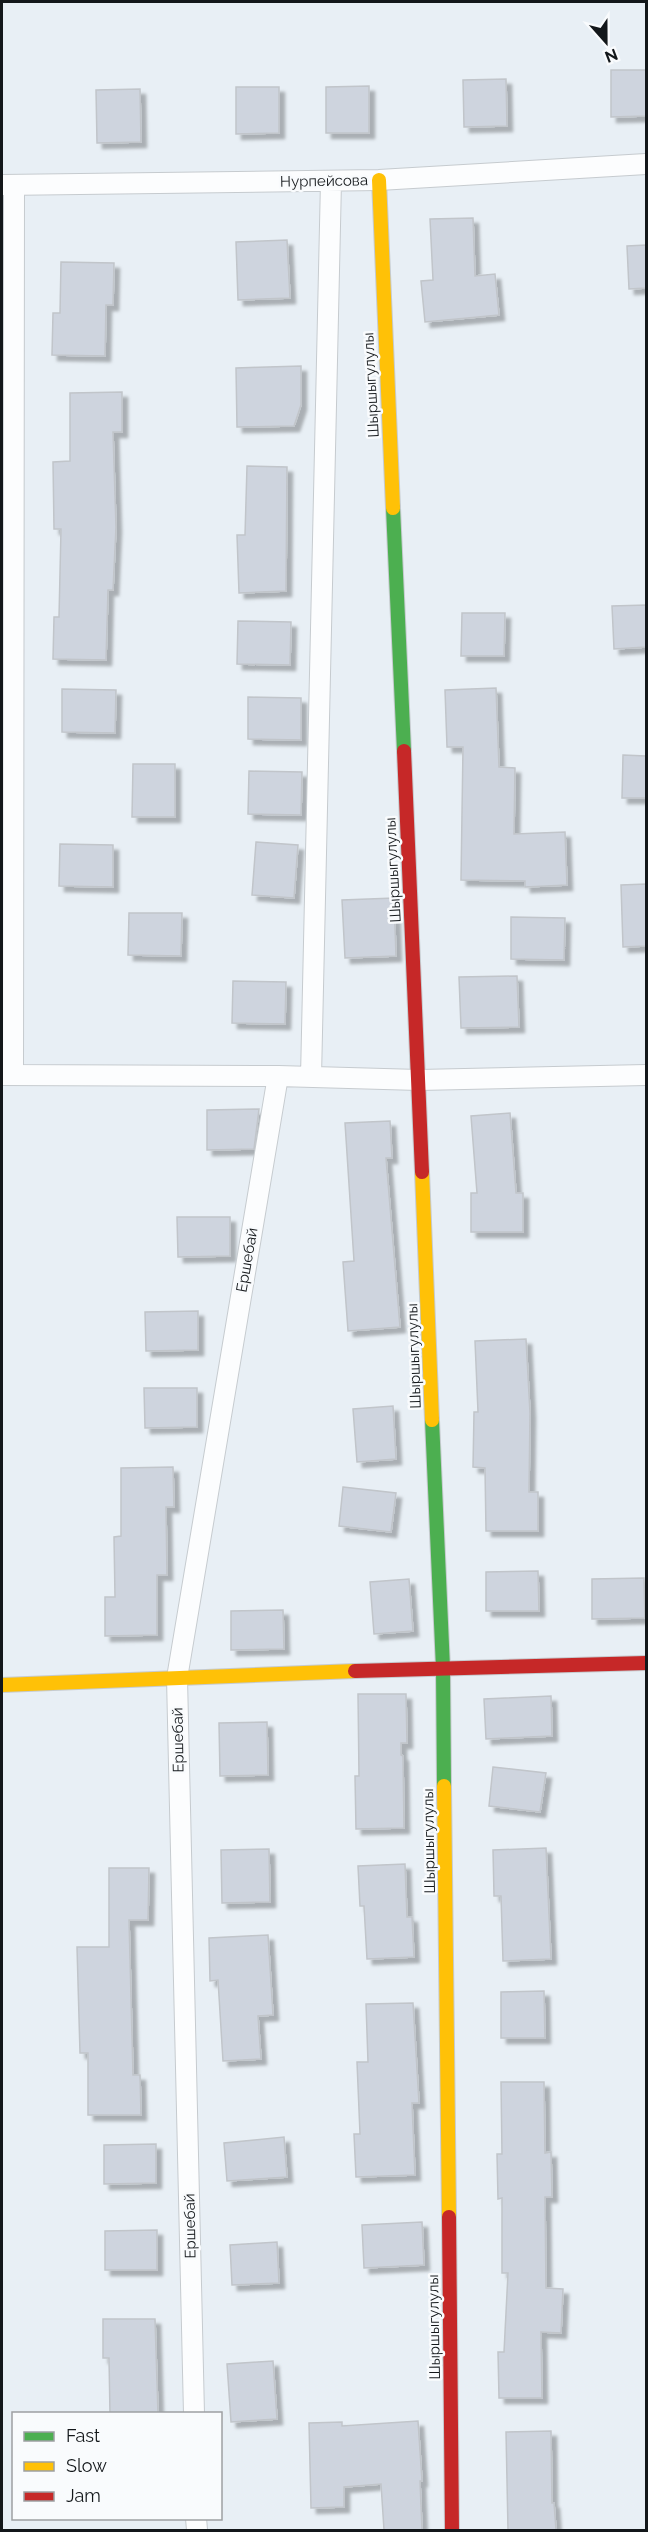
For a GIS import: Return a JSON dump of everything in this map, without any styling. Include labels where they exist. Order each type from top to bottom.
[{"type":"street","name":"Нурпейсова","points":[[8,185],[379,180],[646,164]]},
{"type":"street","name":"Шыршыгулулы","points":[[379,180],[443,1668],[452,2530]]},
{"type":"street","points":[[311,1077],[331,181]]},
{"type":"street","points":[[8,185],[7,1075],[278,1076],[419,1080],[646,1075]]},
{"type":"street","name":"Ершебай","points":[[194,2412],[177,1678],[278,1076]]},
{"type":"street","points":[[2,1685],[443,1668],[646,1663]]},
{"type":"building","points":[[611,70],[646,70],[646,116],[611,117]]},
{"type":"building","points":[[506,79],[507,126],[464,127],[463,80]]},
{"type":"building","points":[[369,86],[369,133],[326,133],[326,87]]},
{"type":"building","points":[[236,87],[279,87],[279,133],[236,134]]},
{"type":"building","points":[[140,89],[141,142],[97,143],[96,90]]},
{"type":"building","points":[[473,218],[475,276],[495,274],[499,315],[425,322],[421,281],[433,280],[430,219]]},
{"type":"building","points":[[287,240],[290,298],[238,300],[236,242]]},
{"type":"building","points":[[646,245],[646,288],[629,289],[627,246]]},
{"type":"building","points":[[61,262],[114,263],[113,305],[106,305],[105,356],[52,355],[53,313],[60,313]]},
{"type":"building","points":[[301,366],[301,405],[294,426],[237,427],[236,368]]},
{"type":"building","points":[[122,392],[122,432],[113,432],[116,527],[113,590],[108,590],[106,660],[53,659],[54,617],[59,617],[61,529],[54,529],[53,462],[70,461],[70,393]]},
{"type":"building","points":[[247,466],[287,467],[286,591],[239,593],[237,535],[245,535]]},
{"type":"building","points":[[646,605],[646,647],[614,649],[612,606]]},
{"type":"building","points":[[462,613],[505,613],[504,656],[461,656]]},
{"type":"building","points":[[238,621],[291,622],[290,665],[237,664]]},
{"type":"building","points":[[496,688],[499,767],[515,768],[514,834],[565,832],[567,885],[525,887],[525,881],[461,880],[463,747],[447,747],[445,690]]},
{"type":"building","points":[[62,689],[116,690],[115,733],[62,732]]},
{"type":"building","points":[[248,697],[301,698],[301,740],[248,739]]},
{"type":"building","points":[[623,755],[646,756],[646,798],[622,798]]},
{"type":"building","points":[[133,764],[175,764],[175,817],[132,817]]},
{"type":"building","points":[[249,771],[302,772],[301,815],[248,814]]},
{"type":"building","points":[[256,842],[298,845],[294,898],[252,895]]},
{"type":"building","points":[[60,844],[113,845],[113,887],[59,886]]},
{"type":"building","points":[[646,884],[646,946],[623,947],[621,885]]},
{"type":"building","points":[[394,898],[396,956],[345,958],[342,900]]},
{"type":"building","points":[[129,913],[182,913],[181,956],[128,955]]},
{"type":"building","points":[[511,917],[565,918],[564,960],[511,959]]},
{"type":"building","points":[[517,976],[519,1027],[461,1028],[459,977]]},
{"type":"building","points":[[233,981],[286,982],[285,1024],[232,1023]]},
{"type":"building","points":[[259,1109],[254,1149],[207,1150],[207,1110]]},
{"type":"building","points":[[510,1113],[516,1193],[523,1193],[523,1232],[471,1232],[471,1193],[477,1193],[471,1116]]},
{"type":"building","points":[[390,1121],[392,1158],[386,1158],[400,1327],[348,1331],[343,1262],[354,1261],[345,1123]]},
{"type":"building","points":[[177,1217],[230,1217],[230,1256],[178,1257]]},
{"type":"building","points":[[198,1311],[198,1350],[146,1351],[145,1312]]},
{"type":"building","points":[[526,1339],[530,1413],[529,1492],[538,1492],[538,1531],[486,1531],[485,1468],[473,1467],[474,1412],[478,1412],[475,1341]]},
{"type":"building","points":[[144,1388],[197,1388],[197,1427],[145,1428]]},
{"type":"building","points":[[393,1406],[396,1459],[357,1462],[353,1409]]},
{"type":"building","points":[[173,1467],[174,1507],[166,1507],[167,1575],[157,1575],[157,1635],[105,1636],[105,1597],[115,1597],[114,1537],[121,1536],[121,1468]]},
{"type":"building","points":[[343,1487],[396,1493],[391,1532],[339,1526]]},
{"type":"building","points":[[538,1571],[539,1611],[486,1611],[486,1572]]},
{"type":"building","points":[[644,1578],[645,1618],[592,1619],[592,1579]]},
{"type":"building","points":[[409,1579],[413,1631],[374,1634],[370,1582]]},
{"type":"building","points":[[283,1610],[284,1649],[231,1650],[231,1611]]},
{"type":"building","points":[[358,1694],[406,1694],[407,1743],[401,1743],[404,1828],[356,1829],[355,1776],[359,1776]]},
{"type":"building","points":[[551,1696],[552,1736],[486,1739],[484,1699]]},
{"type":"building","points":[[267,1722],[268,1775],[220,1776],[219,1723]]},
{"type":"building","points":[[493,1767],[546,1773],[540,1812],[489,1806]]},
{"type":"building","points":[[546,1848],[551,1959],[503,1961],[501,1896],[494,1896],[493,1850]]},
{"type":"building","points":[[269,1849],[270,1902],[222,1903],[221,1850]]},
{"type":"building","points":[[405,1864],[407,1917],[412,1917],[414,1957],[367,1959],[364,1906],[360,1906],[358,1866]]},
{"type":"building","points":[[109,1868],[149,1868],[148,1920],[129,1920],[133,2075],[140,2075],[141,2115],[88,2115],[88,2053],[80,2053],[77,1947],[109,1947]]},
{"type":"building","points":[[268,1935],[273,2015],[258,2016],[261,2059],[223,2061],[218,1980],[210,1981],[209,1938]]},
{"type":"building","points":[[544,1991],[545,2038],[501,2038],[501,1992]]},
{"type":"building","points":[[413,2003],[419,2103],[412,2103],[415,2175],[356,2177],[354,2134],[360,2134],[357,2062],[368,2062],[366,2004]]},
{"type":"building","points":[[501,2082],[544,2082],[545,2153],[551,2152],[552,2197],[545,2197],[546,2288],[563,2289],[561,2333],[541,2332],[542,2398],[499,2398],[498,2352],[504,2352],[508,2273],[502,2273],[502,2198],[498,2199],[497,2154],[502,2154]]},
{"type":"building","points":[[284,2137],[287,2177],[227,2181],[224,2143]]},
{"type":"building","points":[[156,2144],[156,2183],[104,2184],[104,2145]]},
{"type":"building","points":[[422,2222],[424,2265],[364,2268],[362,2225]]},
{"type":"building","points":[[157,2230],[157,2270],[105,2270],[105,2231]]},
{"type":"building","points":[[277,2242],[279,2283],[232,2285],[230,2245]]},
{"type":"building","points":[[103,2319],[155,2319],[158,2412],[110,2412],[109,2358],[103,2358]]},
{"type":"building","points":[[273,2361],[277,2419],[231,2422],[227,2364]]},
{"type":"building","points":[[418,2421],[422,2530],[384,2530],[381,2484],[344,2487],[344,2507],[311,2508],[309,2423],[342,2422],[342,2426]]},
{"type":"building","points":[[551,2431],[552,2503],[554,2503],[556,2530],[508,2530],[506,2432]]},
{"type":"traffic: fast","points":[[393,508],[404,751]]},
{"type":"traffic: fast","points":[[432,1420],[443,1668],[444,1786]]},
{"type":"traffic: slow","points":[[379,180],[393,508]]},
{"type":"traffic: slow","points":[[422,1172],[432,1420]]},
{"type":"traffic: slow","points":[[2,1685],[355,1671]]},
{"type":"traffic: slow","points":[[444,1786],[449,2217]]},
{"type":"traffic: jam","points":[[404,751],[422,1172]]},
{"type":"traffic: jam","points":[[355,1671],[646,1663]]},
{"type":"traffic: jam","points":[[449,2217],[452,2530]]}]
